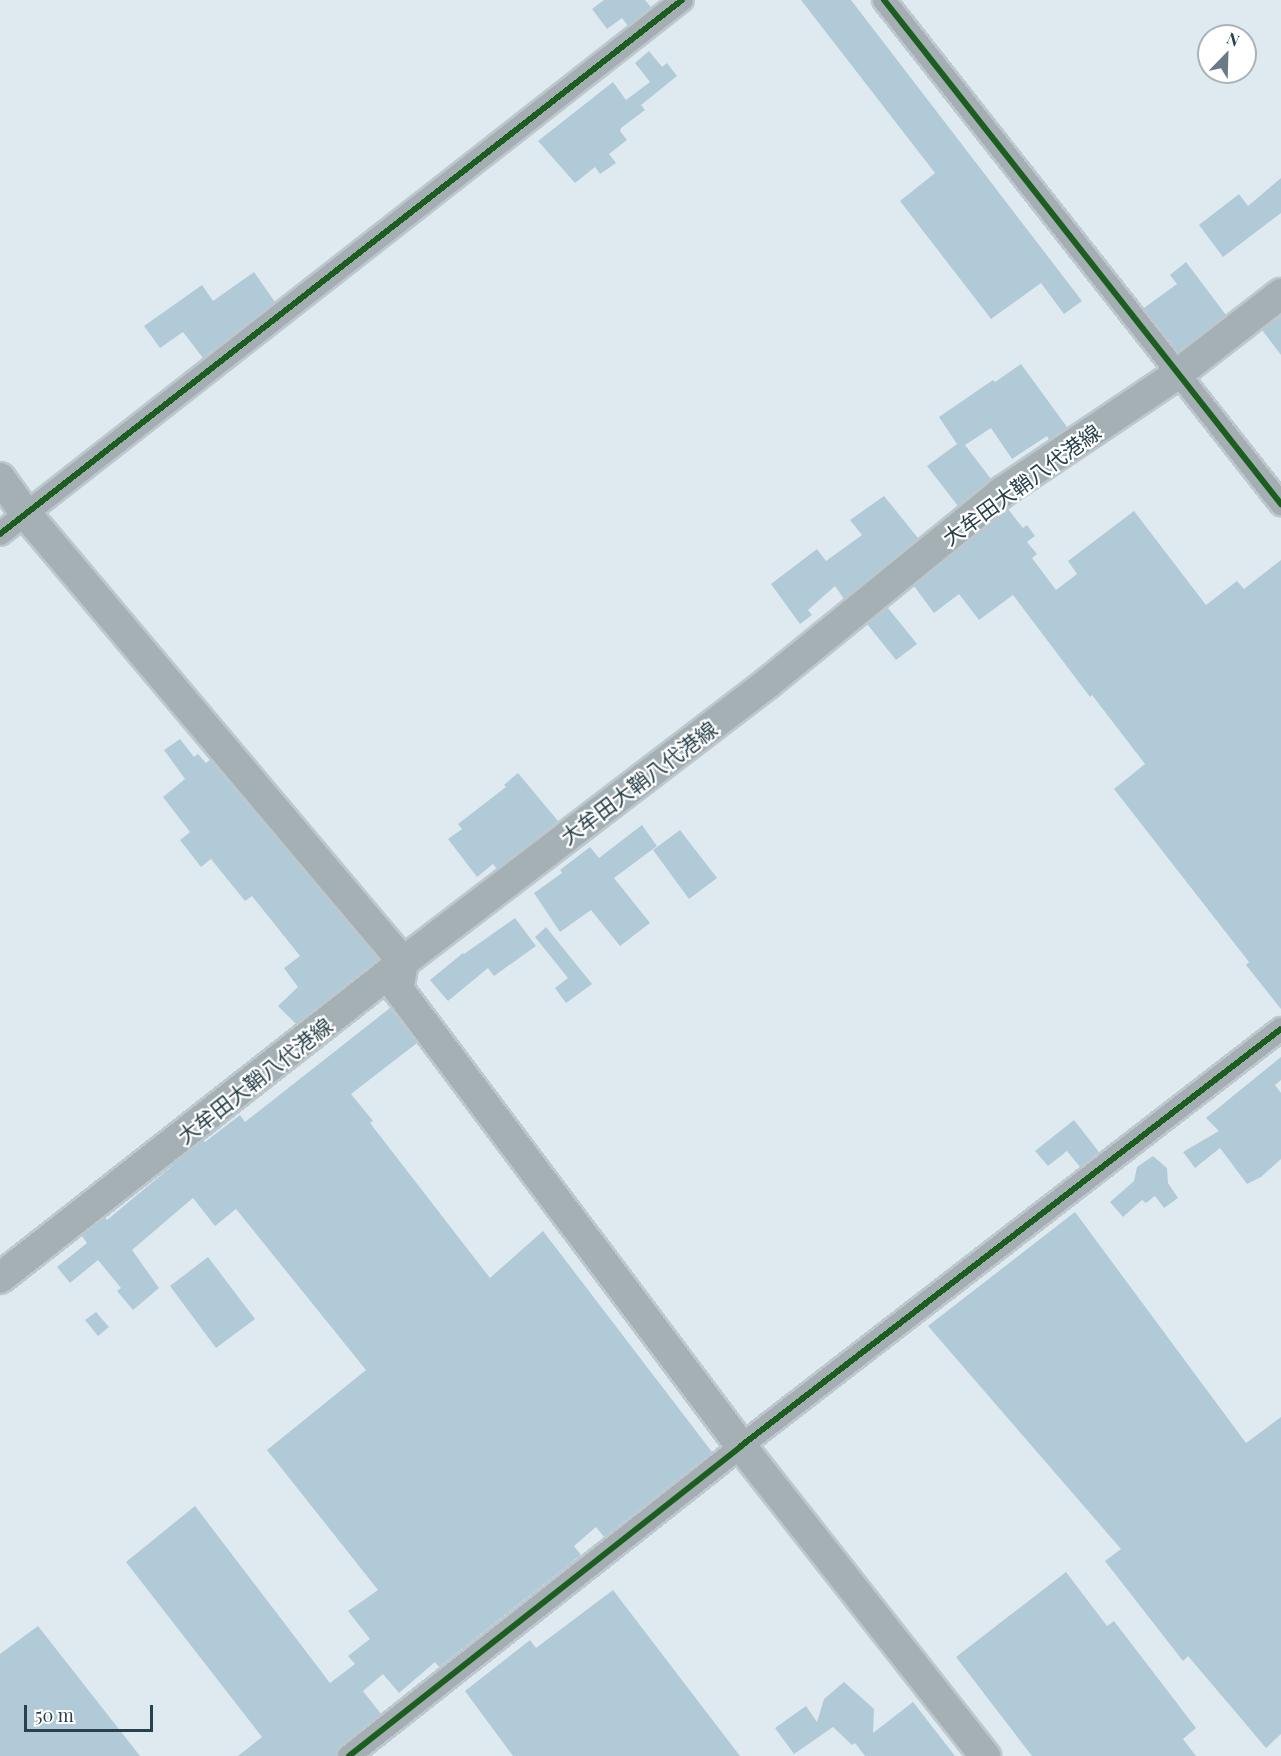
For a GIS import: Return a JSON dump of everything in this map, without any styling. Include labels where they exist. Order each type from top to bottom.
[{"type":"main road","name":"大牟田大鞘八代港線","points":[[0,1278],[404,962],[768,683],[1002,492],[1179,373],[1281,294]]},
{"type":"main road","points":[[0,478],[26,514],[404,962],[398,989],[741,1446],[985,1756]]},
{"type":"street","points":[[0,534],[682,0]]},
{"type":"street","points":[[884,0],[998,148],[1281,504]]},
{"type":"street","points":[[349,1756],[741,1446],[1281,1029]]},
{"type":"building","points":[[604,0],[645,0],[651,7],[628,26],[622,18],[607,29],[592,9]]},
{"type":"building","points":[[801,0],[851,0],[1082,301],[1064,314],[1041,283],[991,319],[900,201],[935,173]]},
{"type":"building","points":[[649,51],[662,67],[667,63],[677,76],[641,105],[645,110],[621,128],[620,131],[627,140],[609,154],[616,163],[600,174],[595,167],[575,183],[538,141],[613,82],[626,100],[650,82],[635,63]]},
{"type":"building","points":[[1281,178],[1281,213],[1223,257],[1199,225],[1239,194],[1248,206]]},
{"type":"building","points":[[1186,262],[1226,315],[1178,352],[1144,308],[1177,284],[1170,275]]},
{"type":"building","points":[[254,272],[275,302],[203,358],[183,332],[160,348],[144,326],[202,285],[213,301]]},
{"type":"building","points":[[1281,316],[1281,355],[1262,330]]},
{"type":"building","points":[[1021,364],[1067,427],[1049,440],[1047,436],[1012,459],[991,428],[965,445],[991,479],[958,506],[927,466],[957,444],[939,417]]},
{"type":"building","points":[[884,496],[918,538],[844,599],[835,586],[808,610],[812,615],[800,624],[771,584],[817,549],[826,561],[862,535],[850,520]]},
{"type":"building","points":[[1008,509],[1023,528],[1027,525],[1035,536],[1027,542],[1037,554],[1032,558],[1056,590],[1077,574],[1068,561],[1134,511],[1206,605],[1237,581],[1244,589],[1281,560],[1281,1009],[1246,965],[1249,962],[1114,789],[1145,764],[1092,695],[1090,697],[1013,595],[979,620],[959,594],[934,613],[914,586]]},
{"type":"building","points":[[888,608],[917,644],[896,660],[867,624]]},
{"type":"building","points":[[180,739],[194,757],[198,754],[206,763],[210,760],[378,959],[296,1024],[278,1006],[298,987],[284,968],[300,956],[252,896],[245,901],[211,859],[201,867],[180,840],[190,832],[163,797],[185,779],[164,750]]},
{"type":"building","points":[[518,773],[558,821],[497,869],[493,864],[477,877],[448,839],[462,829],[458,824],[506,787],[504,785]]},
{"type":"building","points":[[642,825],[657,846],[614,878],[650,923],[620,946],[591,910],[560,932],[534,893],[562,873],[560,870],[590,847],[599,858]]},
{"type":"building","points":[[680,830],[717,878],[689,899],[653,850]]},
{"type":"building","points":[[515,918],[536,946],[494,976],[488,968],[448,1001],[430,980],[463,953]]},
{"type":"building","points":[[546,927],[592,984],[566,1003],[555,988],[568,978],[535,937]]},
{"type":"building","points":[[390,1008],[417,1043],[351,1094],[373,1121],[370,1123],[490,1278],[543,1231],[712,1452],[604,1537],[596,1527],[574,1546],[581,1555],[439,1667],[435,1662],[399,1693],[383,1674],[363,1691],[381,1714],[341,1745],[336,1756],[238,1756],[262,1737],[126,1562],[195,1506],[330,1683],[355,1664],[348,1656],[370,1639],[348,1611],[378,1590],[267,1450],[366,1370],[236,1209],[215,1226],[193,1198],[132,1250],[159,1288],[133,1310],[117,1291],[121,1288],[98,1260],[70,1283],[57,1267],[87,1243],[82,1236],[105,1217],[107,1220],[203,1140],[205,1142],[240,1115],[245,1122]]},
{"type":"building","points":[[1281,1057],[1281,1080],[1275,1085],[1281,1093],[1281,1159],[1261,1177],[1247,1184],[1220,1148],[1195,1168],[1183,1152],[1219,1131],[1206,1118]]},
{"type":"building","points":[[1074,1120],[1099,1152],[1080,1167],[1067,1151],[1048,1166],[1035,1151]]},
{"type":"building","points":[[1153,1156],[1167,1168],[1168,1183],[1178,1198],[1164,1208],[1155,1196],[1146,1203],[1142,1200],[1123,1217],[1110,1202],[1134,1181],[1137,1167]]},
{"type":"building","points":[[1075,1212],[1246,1443],[1281,1417],[1281,1734],[1266,1748],[1188,1656],[1183,1661],[1105,1561],[1121,1549],[928,1326]]},
{"type":"building","points":[[208,1257],[255,1319],[216,1348],[170,1286]]},
{"type":"building","points":[[96,1312],[109,1327],[98,1336],[85,1320]]},
{"type":"building","points":[[1066,1572],[1107,1626],[1114,1621],[1196,1728],[1183,1739],[1196,1756],[1032,1756],[956,1657]]},
{"type":"building","points":[[613,1590],[740,1756],[513,1756],[465,1691],[530,1640],[536,1648]]},
{"type":"building","points":[[38,1626],[140,1756],[0,1756],[0,1654]]},
{"type":"building","points":[[844,1682],[874,1709],[873,1733],[913,1702],[955,1756],[865,1756],[855,1743],[852,1745],[833,1727],[794,1754],[775,1728],[806,1706],[817,1722],[824,1699]]},
{"type":"cycle path","points":[[0,534],[682,0]]},
{"type":"cycle path","points":[[884,0],[1281,504]]},
{"type":"cycle path","points":[[349,1756],[741,1446],[1281,1029]]}]
